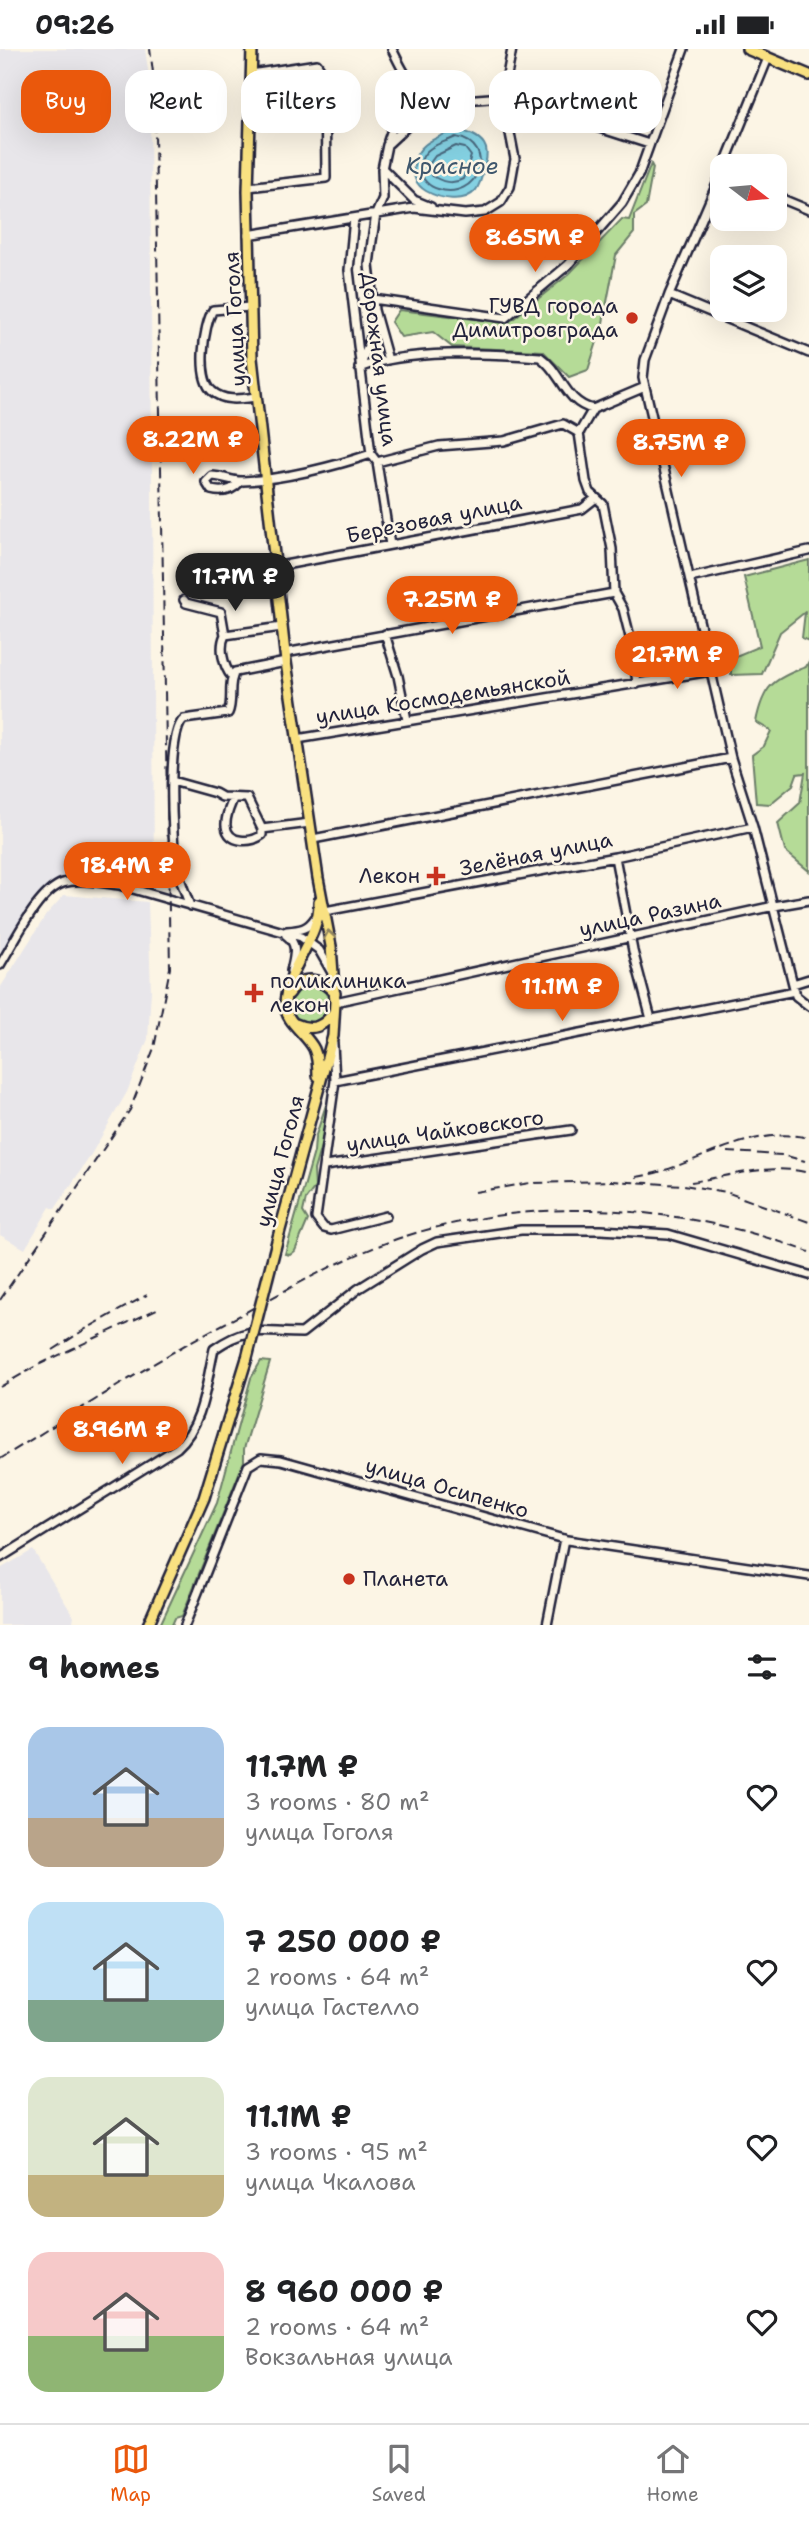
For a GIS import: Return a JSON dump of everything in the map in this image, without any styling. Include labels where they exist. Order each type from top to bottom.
[{"type":"main road","name":"улица Гоголя","points":[[251,70],[252,49]]},
{"type":"main road","points":[[747,49],[770,54],[809,75]]},
{"type":"main road","name":"улица Гоголя","points":[[148,1625],[204,1498],[247,1357],[333,1036],[334,981],[286,658],[251,358],[248,235],[249,133]]},
{"type":"main road","points":[[317,1090],[318,1063],[314,1050],[291,1021],[285,1006],[293,972],[322,911]]},
{"type":"main road","points":[[285,1006],[289,991],[303,980],[321,981],[335,1002],[324,1024],[315,1028],[298,1026],[291,1021]]},
{"type":"street","points":[[392,49],[402,70]]},
{"type":"street","points":[[508,70],[512,49]]},
{"type":"street","points":[[373,299],[505,318],[568,265],[622,203],[639,174],[684,49]]},
{"type":"street","points":[[730,154],[770,54]]},
{"type":"street","points":[[277,70],[317,64],[320,70]]},
{"type":"street","points":[[248,187],[326,178],[325,133]]},
{"type":"street","points":[[388,360],[376,322],[369,265],[376,214],[383,198],[382,169],[391,133]]},
{"type":"street","points":[[387,145],[398,133]]},
{"type":"street","points":[[248,235],[414,208],[465,214],[485,212],[500,202],[510,187],[515,159],[510,133]]},
{"type":"street","points":[[615,133],[649,144]]},
{"type":"street","points":[[382,169],[414,200],[440,211]]},
{"type":"street","points":[[710,201],[669,295],[645,360],[643,378],[731,758],[774,906],[796,996],[809,1006]]},
{"type":"street","points":[[788,201],[809,210]]},
{"type":"street","name":"Дорожная улица","points":[[354,218],[349,270],[359,368],[371,454],[377,462],[390,545]]},
{"type":"street","points":[[669,295],[809,353]]},
{"type":"street","points":[[250,307],[213,310],[208,318],[203,363],[206,383],[213,393],[234,400],[256,397]]},
{"type":"street","points":[[359,368],[376,322]]},
{"type":"street","points":[[359,368],[388,360],[450,354],[540,357],[550,364],[572,398],[593,409]]},
{"type":"street","points":[[637,684],[634,649],[623,609],[614,593],[612,549],[603,504],[590,492],[586,481],[579,433],[593,409],[645,387]]},
{"type":"street","points":[[377,462],[439,446],[503,441],[563,424],[579,433]]},
{"type":"street","points":[[240,482],[350,461],[371,454]]},
{"type":"street","name":"Березовая улица","points":[[274,567],[582,509],[596,498]]},
{"type":"street","points":[[690,577],[809,551]]},
{"type":"street","points":[[190,905],[177,868],[173,844],[172,781],[176,731],[180,721],[184,719],[228,713],[231,708],[232,677],[235,672],[385,634],[614,593]]},
{"type":"street","points":[[184,600],[186,603],[221,612],[225,635],[222,648],[227,671],[232,677]]},
{"type":"street","points":[[225,635],[282,627]]},
{"type":"street","points":[[385,634],[398,676],[407,720]]},
{"type":"street","name":"улица Космодемьянской","points":[[297,739],[711,671]]},
{"type":"street","points":[[313,839],[731,758]]},
{"type":"street","points":[[172,781],[233,799],[247,799],[253,805],[262,829],[262,835],[254,841],[242,841],[232,837],[226,829],[226,816],[233,799]]},
{"type":"street","points":[[262,829],[310,823]]},
{"type":"street","name":"Зелёная улица","points":[[322,911],[615,857],[752,827]]},
{"type":"street","points":[[615,857],[651,1020]]},
{"type":"street","points":[[0,965],[35,907],[51,890],[64,883],[90,882],[118,885],[301,937],[325,958],[334,981]]},
{"type":"street","name":"улица Разина","points":[[335,1002],[809,900]]},
{"type":"street","points":[[279,931],[302,930],[310,926],[322,911]]},
{"type":"street","points":[[279,931],[289,936],[295,948],[287,990]]},
{"type":"street","points":[[335,1081],[651,1020],[794,988],[809,979]]},
{"type":"street","points":[[333,1036],[335,1081],[316,1218],[324,1228],[347,1227],[386,1216]]},
{"type":"street","name":"улица Чайковского","points":[[325,1166],[571,1130]]},
{"type":"street","points":[[0,1558],[177,1448],[188,1438],[196,1424],[214,1349],[246,1332],[265,1330],[302,1333],[358,1289],[437,1242],[552,1230],[668,1234],[809,1275]]},
{"type":"street","name":"улица Осипенко","points":[[184,1625],[248,1466],[261,1458],[281,1460],[564,1539],[809,1576]]},
{"type":"street","points":[[547,1625],[564,1539]]},
{"type":"shaded area","points":[[0,49],[145,49],[148,70],[125,70],[125,133],[150,133],[154,889],[89,876],[61,878],[49,884],[31,903],[0,954]]},
{"type":"shaded area","points":[[64,895],[148,902],[151,991],[148,1039],[127,1092],[89,1158],[55,1209],[50,1207],[25,1249],[0,1235],[0,988],[46,915]]},
{"type":"shaded area","points":[[33,1550],[74,1617],[72,1625],[0,1625],[0,1569]]},
{"type":"green space","points":[[651,164],[653,168],[646,206],[634,215],[634,233],[616,255],[603,323],[588,370],[569,377],[543,351],[452,347],[433,332],[401,337],[391,322],[399,310],[508,323],[569,274],[622,219],[629,220]]},
{"type":"green space","points":[[809,560],[809,641],[802,638],[805,612],[780,632],[762,674],[731,675],[731,658],[760,646],[744,577]]},
{"type":"green space","points":[[809,661],[809,871],[785,851],[778,823],[800,803],[805,773],[797,774],[793,785],[770,804],[756,803],[752,755],[764,746],[771,731],[756,722],[766,692],[777,680],[806,667]]},
{"type":"green space","points":[[310,985],[323,991],[329,1004],[323,1017],[310,1023],[297,1017],[291,1004],[297,991]]},
{"type":"green space","points":[[326,1105],[323,1139],[314,1170],[315,1187],[306,1199],[303,1212],[308,1220],[295,1251],[290,1255],[285,1254],[314,1152],[315,1138]]},
{"type":"green space","points":[[261,1361],[270,1362],[244,1449],[244,1461],[182,1616],[175,1618],[172,1625],[160,1625],[217,1503],[251,1378]]},
{"type":"water","name":"Красное","points":[[447,133],[469,133],[484,144],[487,157],[482,178],[471,194],[452,199],[432,194],[417,183],[414,176],[416,157],[424,146]]},
{"type":"railway","points":[[0,1300],[130,1110],[154,1048],[170,968],[154,80],[150,49]]},
{"type":"railway","points":[[636,1177],[765,1137],[786,1135],[809,1138]]},
{"type":"railway","points":[[727,1152],[783,1155],[805,1161]]},
{"type":"railway","points":[[691,1182],[765,1170],[809,1173]]},
{"type":"railway","points":[[475,1192],[530,1183],[612,1181],[684,1185],[726,1192],[809,1222]]},
{"type":"railway","points":[[0,1459],[142,1371],[295,1285],[376,1247],[419,1232],[516,1213],[616,1211],[714,1224],[809,1252]]},
{"type":"railway","points":[[53,1350],[147,1295]]},
{"type":"railway","points":[[0,1387],[38,1365],[157,1309]]},
{"type":"place","name":"ГУВД города Димитровграда","points":[[632,318]]},
{"type":"place","name":"Лекон","points":[[436,876]]},
{"type":"place","name":"поликлиника лекон","points":[[254,993]]},
{"type":"place","name":"Планета","points":[[349,1579]]}]
